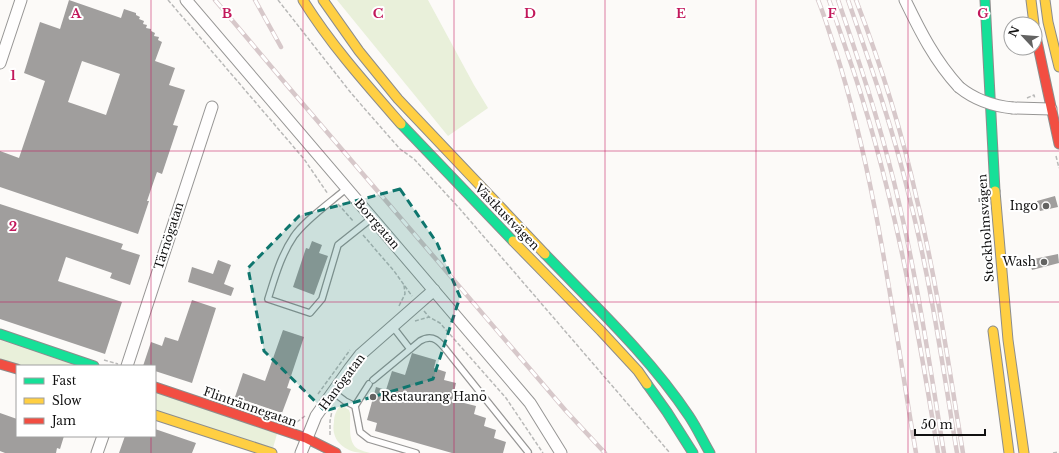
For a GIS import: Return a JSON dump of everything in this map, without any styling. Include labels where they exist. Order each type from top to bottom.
[{"type":"main road","name":"Västkustvägen","points":[[303,0],[318,24],[354,71],[414,138],[638,371],[667,412],[693,453]]},
{"type":"main road","name":"Västkustvägen","points":[[323,0],[364,58],[398,99],[632,346],[661,379],[689,416],[710,453]]},
{"type":"main road","name":"Stockholmsvägen","points":[[984,0],[1000,265],[1006,323],[1024,453]]},
{"type":"main road","points":[[1031,0],[1033,16]]},
{"type":"main road","points":[[1045,0],[1048,22],[1059,67]]},
{"type":"main road","points":[[1040,56],[1048,96],[1055,109],[1059,144]]},
{"type":"main road","points":[[976,88],[977,112]]},
{"type":"main road","points":[[1048,96],[1059,88]]},
{"type":"main road","points":[[993,322],[1009,453]]},
{"type":"main road","points":[[0,334],[91,365]]},
{"type":"main road","points":[[0,364],[16,369]]},
{"type":"main road","name":"Flintrännegatan","points":[[156,387],[306,438],[336,453]]},
{"type":"main road","points":[[156,415],[272,453]]},
{"type":"street","points":[[0,63],[21,0]]},
{"type":"street","name":"Borrgatan","points":[[186,0],[530,403],[561,453]]},
{"type":"street","points":[[905,0],[935,58],[945,72],[959,87],[972,97],[982,102],[1013,108],[1055,109]]},
{"type":"street","points":[[1028,108],[1048,96]]},
{"type":"street","name":"Tärnögatan","points":[[127,365],[212,107]]},
{"type":"street","name":"Hanögatan","points":[[301,453],[316,416],[336,394],[360,355],[434,290]]},
{"type":"street","points":[[97,453],[103,437]]},
{"type":"lane","points":[[347,188],[318,212],[294,235],[282,257],[268,299],[310,312],[322,299],[338,245],[372,218]]},
{"type":"lane","points":[[393,327],[410,349]]},
{"type":"lane","points":[[416,453],[369,439],[365,436],[360,432],[355,406],[371,382],[426,337],[433,338],[439,342],[528,452]]},
{"type":"lane","points":[[336,394],[355,406]]},
{"type":"path","points":[[168,0],[304,159],[321,185],[404,285]]},
{"type":"path","points":[[278,0],[352,93],[387,134],[400,149],[414,159],[460,209],[670,453]]},
{"type":"path","points":[[414,322],[429,317],[440,323],[506,398],[543,453]]},
{"type":"path","points":[[330,436],[330,421],[336,394]]},
{"type":"path","points":[[1053,453],[1059,452]]},
{"type":"highlighted area","points":[[400,189],[437,243],[460,297],[433,379],[325,411],[264,351],[248,268],[299,216]]},
{"type":"green space","points":[[337,0],[428,0],[488,108],[448,136]]},
{"type":"green space","points":[[0,340],[74,365],[18,365],[0,359]]},
{"type":"green space","points":[[156,392],[277,434],[273,448],[156,410]]},
{"type":"green space","points":[[341,405],[349,410],[350,413],[350,432],[352,442],[358,449],[370,453],[358,453],[345,448],[335,437],[333,427],[334,420],[335,415]]},
{"type":"building","points":[[69,0],[121,18],[124,9],[136,13],[136,15],[140,17],[139,19],[144,21],[143,24],[147,25],[146,28],[151,29],[151,31],[155,33],[154,36],[159,37],[158,40],[162,42],[155,61],[175,68],[169,85],[185,90],[173,125],[178,126],[162,174],[157,172],[138,234],[0,187],[0,151],[19,158],[45,81],[24,73],[40,22],[60,29]],"holes":[[[82,61],[120,74],[106,115],[68,102]]]},
{"type":"building","points":[[1055,196],[1058,207],[1040,211],[1037,201]]},
{"type":"building","points":[[0,204],[123,244],[121,249],[140,255],[130,285],[110,278],[112,273],[66,257],[58,281],[122,302],[105,354],[0,319]]},
{"type":"building","points":[[312,241],[322,245],[319,253],[328,256],[314,295],[293,287],[306,248],[309,249]]},
{"type":"building","name":"Wash","points":[[1058,254],[1059,263],[1032,270],[1029,260]]},
{"type":"building","points":[[218,260],[231,265],[224,284],[234,288],[231,296],[188,282],[192,267],[213,274]]},
{"type":"building","points":[[192,300],[216,308],[192,383],[156,371],[156,365],[143,365],[151,342],[162,346],[165,337],[178,341]]},
{"type":"building","points":[[283,330],[304,337],[287,388],[291,389],[282,413],[235,397],[243,373],[265,381]]},
{"type":"building","points":[[412,353],[436,360],[434,368],[446,372],[444,380],[456,383],[454,392],[466,395],[464,403],[476,406],[474,414],[486,418],[484,426],[496,430],[494,438],[506,442],[503,453],[452,453],[375,431],[377,423],[367,420],[376,387],[386,390],[392,371],[405,375]]},
{"type":"building","points":[[0,413],[16,419],[16,437],[64,437],[60,449],[57,448],[56,453],[5,453],[0,451]]},
{"type":"building","points":[[156,429],[196,443],[192,453],[119,453],[125,437],[156,437]]},
{"type":"railway","points":[[215,0],[566,411],[605,453]]},
{"type":"railway","points":[[255,0],[281,47]]},
{"type":"railway","points":[[818,0],[836,52],[863,151],[883,251],[916,453]]},
{"type":"railway","points":[[829,0],[862,98],[890,198],[921,350],[938,453]]},
{"type":"railway","points":[[838,0],[871,99],[897,195],[920,305],[944,453]]},
{"type":"railway","points":[[848,0],[874,74],[904,175],[930,294],[942,357],[957,453]]},
{"type":"railway","points":[[856,0],[874,49],[905,149],[937,294],[963,453]]},
{"type":"traffic: fast","points":[[985,0],[995,191]]},
{"type":"traffic: fast","points":[[401,124],[513,241]]},
{"type":"traffic: fast","points":[[545,254],[639,352],[657,373],[695,425],[710,453]]},
{"type":"traffic: fast","points":[[0,334],[91,365]]},
{"type":"traffic: fast","points":[[647,384],[693,453]]},
{"type":"traffic: slow","points":[[303,0],[325,33],[401,124]]},
{"type":"traffic: slow","points":[[323,0],[359,51],[398,99],[545,254]]},
{"type":"traffic: slow","points":[[1031,0],[1033,16]]},
{"type":"traffic: slow","points":[[1045,0],[1048,22],[1059,67]]},
{"type":"traffic: slow","points":[[995,191],[1008,340],[1024,453]]},
{"type":"traffic: slow","points":[[513,241],[601,331],[638,371],[647,384]]},
{"type":"traffic: slow","points":[[993,331],[1009,453]]},
{"type":"traffic: slow","points":[[156,415],[272,453]]},
{"type":"traffic: jam","points":[[1040,56],[1059,144]]},
{"type":"traffic: jam","points":[[0,364],[16,369]]},
{"type":"traffic: jam","points":[[156,387],[306,438],[336,453]]},
{"type":"place","name":"Ingo","points":[[1046,206]]},
{"type":"place","name":"Wash","points":[[1044,262]]},
{"type":"place","name":"Restaurang Hanö","points":[[373,397]]}]
